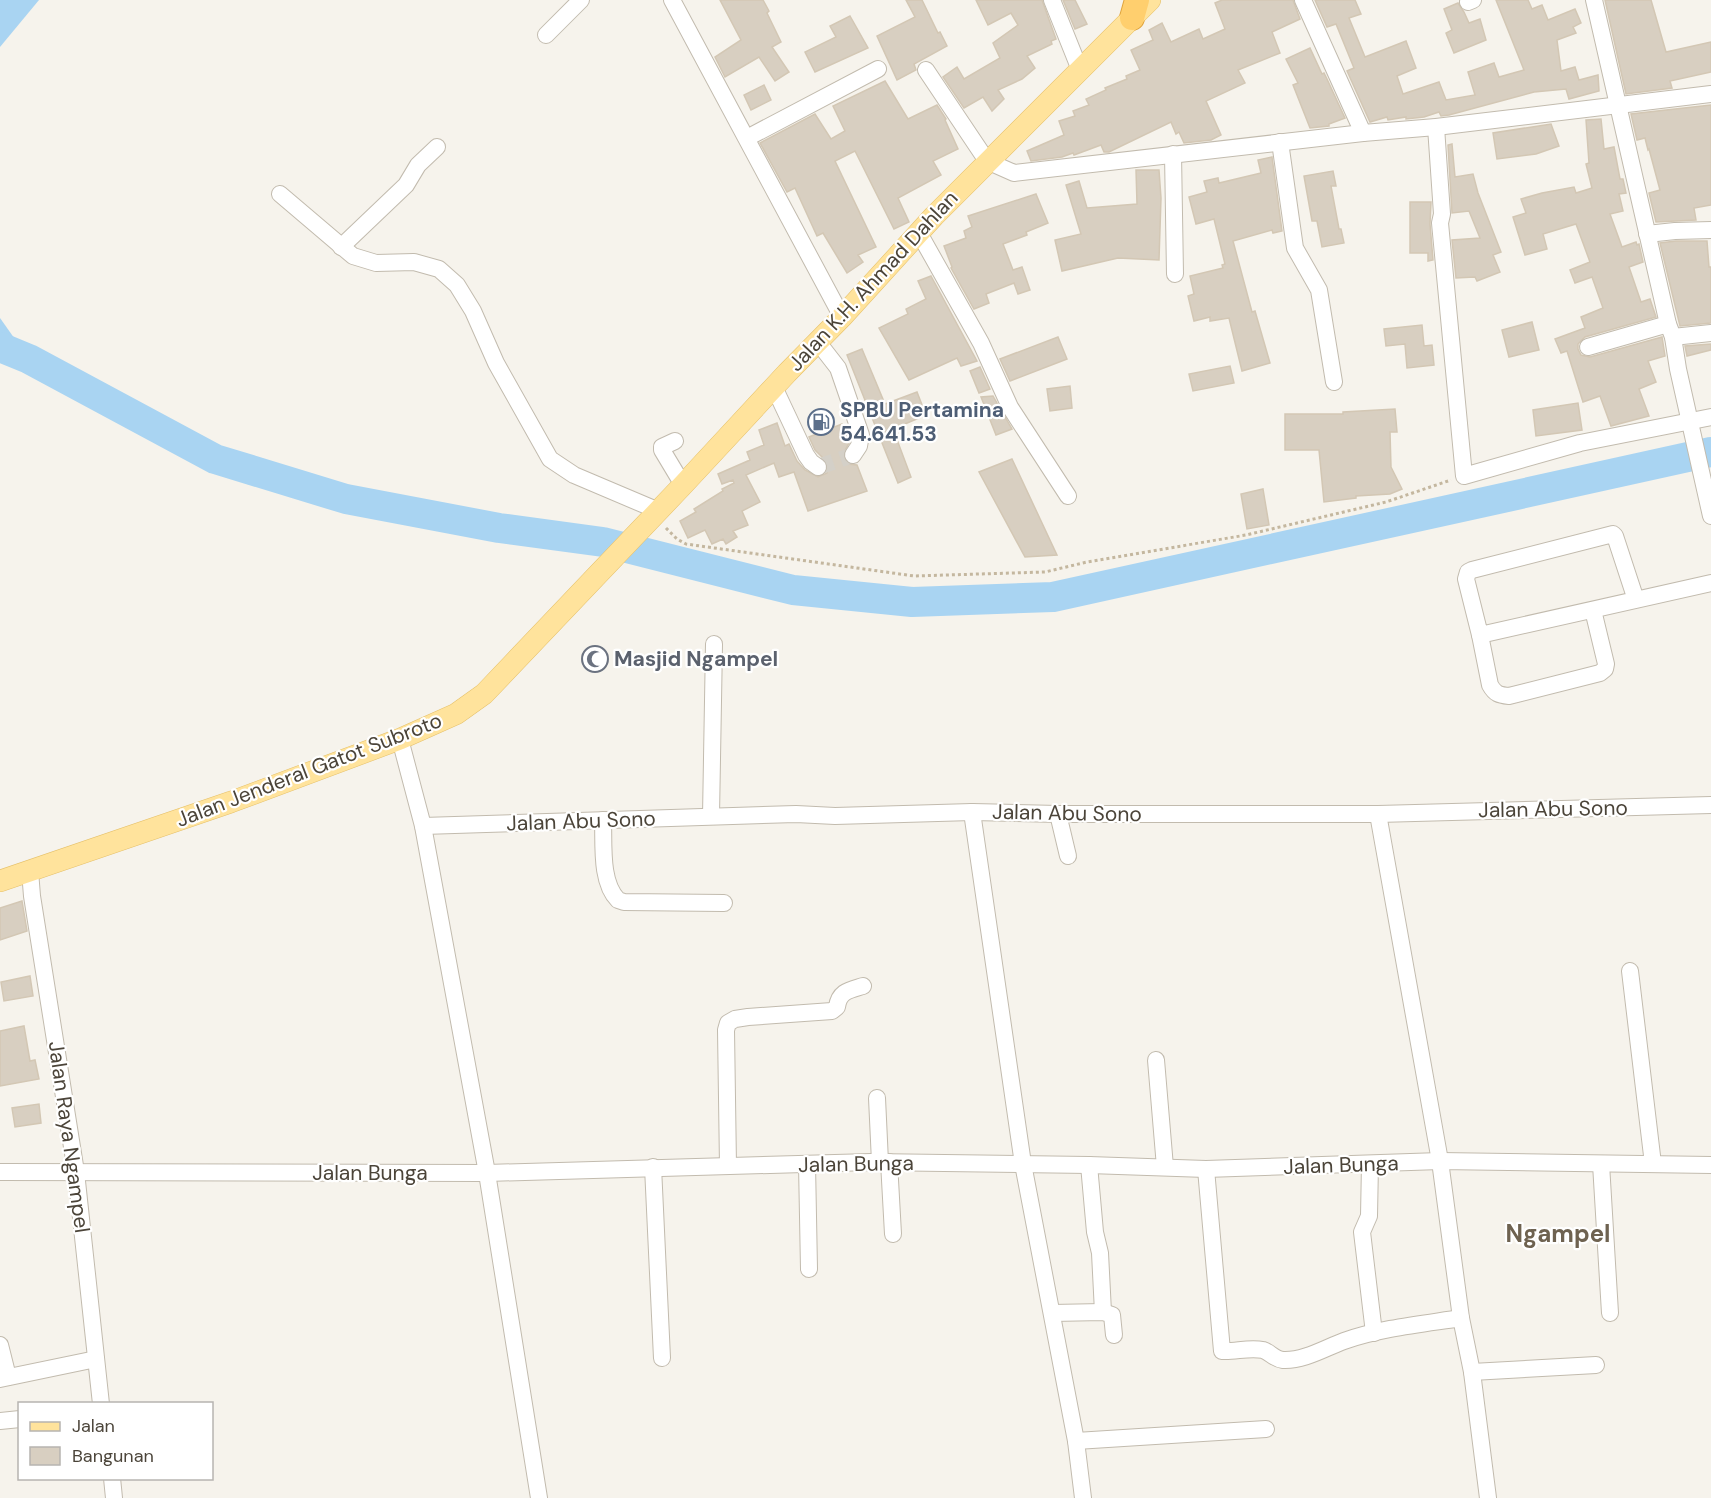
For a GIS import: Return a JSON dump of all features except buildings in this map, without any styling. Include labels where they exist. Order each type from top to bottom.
[{"type":"main road","name":"Jalan K.H. Ahmad Dahlan","points":[[603,569],[987,161],[1080,70],[1135,9],[1150,0]]},
{"type":"main road","name":"Jalan Jenderal Gatot Subroto","points":[[0,881],[231,802],[400,739],[456,714],[484,694],[603,569]]},
{"type":"street","points":[[546,34],[581,0]]},
{"type":"street","points":[[672,0],[842,317]]},
{"type":"street","points":[[1052,0],[1080,70]]},
{"type":"street","points":[[1303,0],[1363,133]]},
{"type":"street","points":[[1594,0],[1690,426],[1702,463],[1711,516]]},
{"type":"street","points":[[747,138],[878,69]]},
{"type":"street","points":[[926,70],[987,161],[1014,173],[1280,142],[1436,127],[1711,94]]},
{"type":"street","points":[[1436,127],[1442,214],[1440,223],[1464,476],[1580,443],[1690,426],[1711,417]]},
{"type":"street","points":[[1280,142],[1295,248],[1319,290],[1334,382]]},
{"type":"street","points":[[341,247],[406,185],[418,165],[437,147]]},
{"type":"street","points":[[1173,154],[1175,274]]},
{"type":"street","points":[[280,194],[353,256],[376,263],[414,262],[439,269],[457,285],[473,311],[496,363],[550,459],[574,475],[654,516]]},
{"type":"street","points":[[1647,234],[1711,230]]},
{"type":"street","points":[[919,232],[981,343],[1010,407],[1068,496]]},
{"type":"street","points":[[1588,347],[1670,331],[1711,333]]},
{"type":"street","points":[[817,341],[838,368],[861,435],[853,455]]},
{"type":"street","points":[[774,387],[806,455],[818,467]]},
{"type":"street","points":[[675,441],[662,447],[662,450],[683,485]]},
{"type":"street","points":[[1593,610],[1606,664],[1603,671],[1509,696],[1499,695],[1490,685],[1466,579],[1468,572],[1608,534],[1615,536],[1636,600]]},
{"type":"street","points":[[1480,635],[1711,583]]},
{"type":"street","points":[[711,816],[714,644]]},
{"type":"street","points":[[400,739],[423,826],[487,1173],[539,1498]]},
{"type":"street","name":"Jalan Abu Sono","points":[[423,826],[711,816],[972,812],[1378,813],[1711,805]]},
{"type":"street","points":[[972,812],[1023,1164],[1076,1441],[1083,1498]]},
{"type":"street","points":[[1378,813],[1440,1161],[1461,1318],[1472,1372],[1488,1498]]},
{"type":"street","points":[[1058,814],[1068,856]]},
{"type":"street","points":[[603,820],[606,875],[609,887],[618,900],[624,902],[724,903]]},
{"type":"street","name":"Jalan Raya Ngampel","points":[[30,871],[76,1172],[101,1402]]},
{"type":"street","points":[[1630,971],[1653,1164]]},
{"type":"street","points":[[728,1166],[726,1030],[728,1023],[735,1019],[748,1017],[832,1011],[837,1007],[838,998],[842,993],[863,986]]},
{"type":"street","points":[[1156,1060],[1165,1167]]},
{"type":"street","points":[[877,1098],[893,1234]]},
{"type":"street","name":"Jalan Bunga","points":[[0,1172],[487,1173],[885,1162],[1206,1169],[1440,1161],[1711,1165]]},
{"type":"street","points":[[807,1164],[808,1269]]},
{"type":"street","points":[[1370,1164],[1370,1216],[1362,1232],[1374,1333]]},
{"type":"street","points":[[1601,1164],[1610,1313]]},
{"type":"street","points":[[1089,1165],[1095,1232],[1100,1253],[1104,1312]]},
{"type":"street","points":[[653,1167],[662,1358]]},
{"type":"street","points":[[1206,1169],[1222,1351],[1264,1350],[1274,1358],[1284,1360],[1319,1352],[1344,1341],[1374,1333],[1461,1318]]},
{"type":"street","points":[[1052,1313],[1104,1312],[1112,1315],[1114,1335]]},
{"type":"street","points":[[0,1345],[4,1378],[96,1359]]},
{"type":"street","points":[[1472,1372],[1596,1365]]},
{"type":"street","points":[[0,1421],[18,1419]]},
{"type":"street","points":[[1076,1441],[1266,1430]]},
{"type":"street","points":[[112,1480],[114,1498]]},
{"type":"path","points":[[654,516],[677,539],[686,544],[744,553],[914,576],[1045,572],[1087,562],[1246,535],[1386,502],[1464,476]]},
{"type":"water","points":[[0,0],[39,0],[0,47]]},
{"type":"water","points":[[0,318],[29,359],[0,355]]},
{"type":"waterway","points":[[0,347],[29,359],[215,459],[346,499],[499,528],[603,542],[793,590],[912,602],[1053,597],[1711,452]]},
{"type":"tunnel","points":[[818,467],[853,455]]},
{"type":"place","name":"SPBU Pertamina 54.641.53","points":[[821,422]]},
{"type":"place","name":"Masjid Ngampel","points":[[595,659]]},
{"type":"district","name":"Ngampel","points":[[1558,1233]]}]
